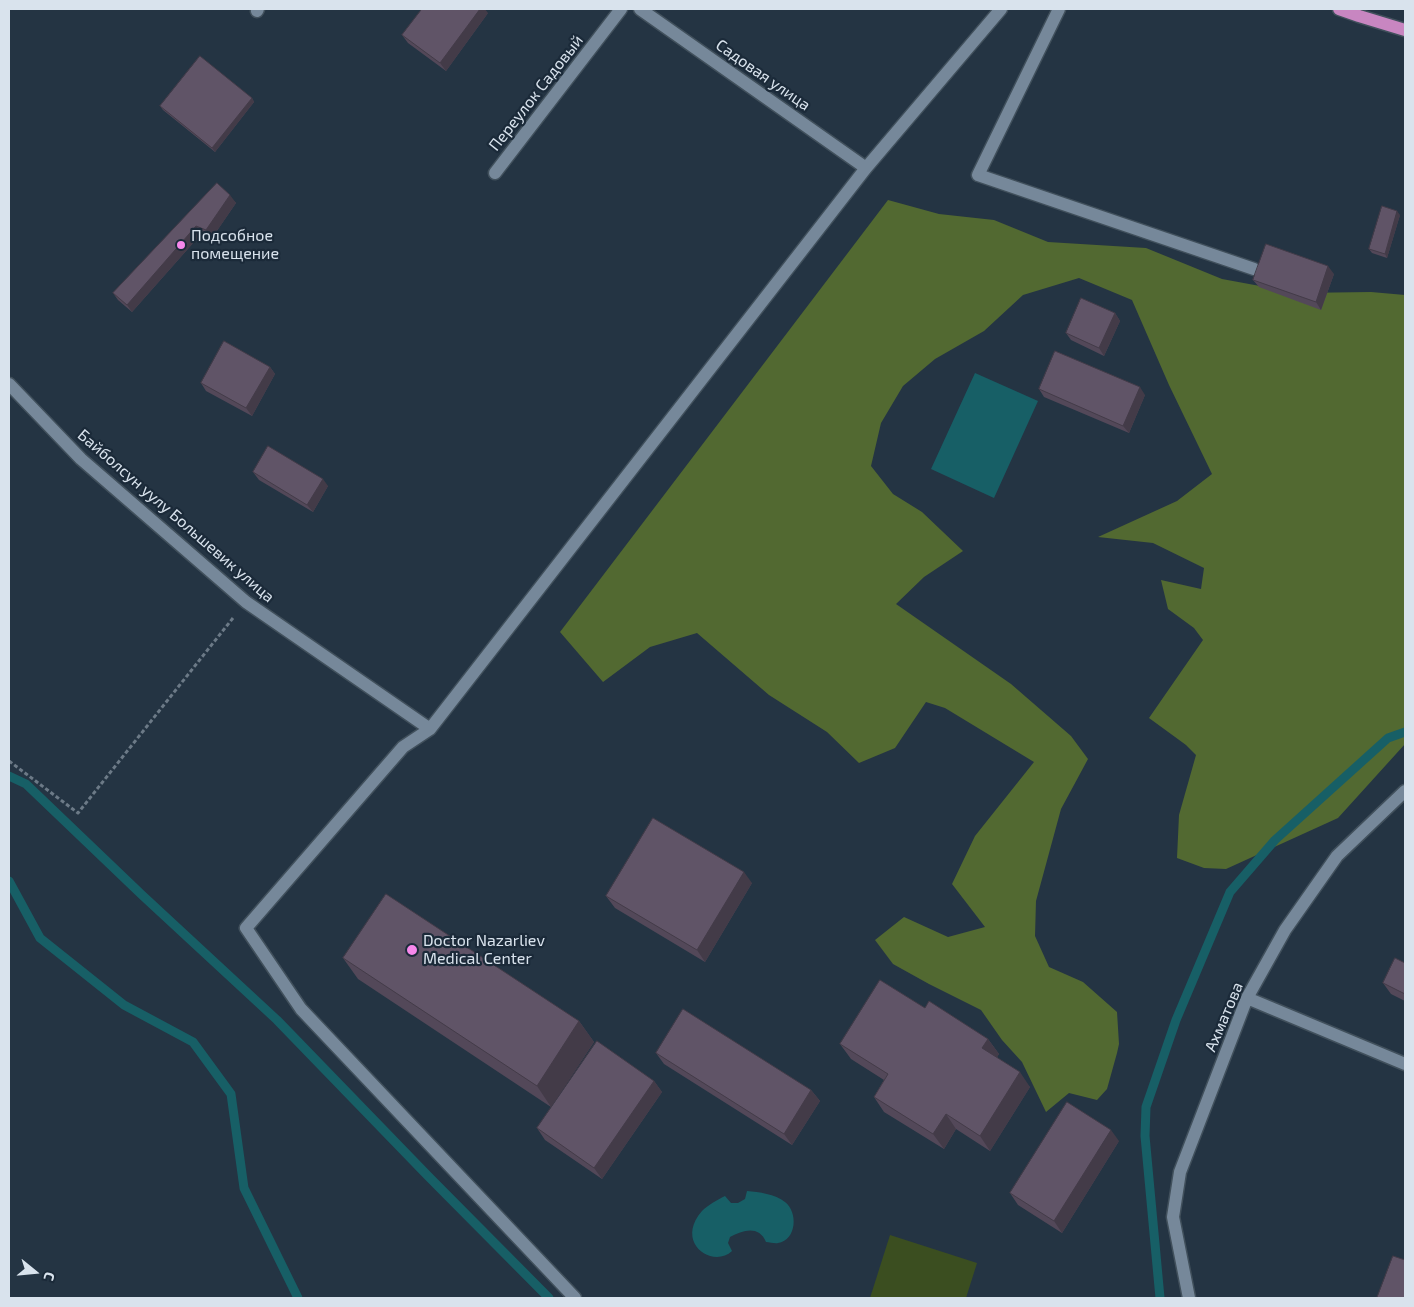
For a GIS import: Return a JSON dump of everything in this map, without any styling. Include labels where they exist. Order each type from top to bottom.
[{"type":"main road","points":[[1339,9],[1405,30]]},
{"type":"street","name":"Переулок Садовый","points":[[495,173],[621,9]]},
{"type":"street","name":"Садовая улица","points":[[640,9],[866,168]]},
{"type":"street","points":[[575,1298],[301,1009],[246,928],[403,747],[430,729],[866,168],[1001,9]]},
{"type":"street","points":[[1059,9],[978,175],[1254,269]]},
{"type":"street","name":"Байболсун уулу Большевик улица","points":[[9,384],[80,459],[246,602],[430,729]]},
{"type":"street","name":"Ахматова","points":[[1189,1298],[1173,1217],[1180,1172],[1247,998],[1284,930],[1337,856],[1405,791]]},
{"type":"street","points":[[1247,998],[1405,1064]]},
{"type":"path","points":[[9,760],[78,814],[246,602]]},
{"type":"shaded area","points":[[888,200],[939,214],[994,220],[1048,242],[1146,248],[1222,279],[1298,293],[1371,292],[1405,295],[1405,744],[1338,818],[1226,869],[1204,868],[1177,858],[1179,815],[1196,755],[1186,745],[1149,718],[1203,640],[1194,628],[1168,609],[1161,580],[1201,589],[1204,568],[1153,543],[1098,537],[1177,501],[1212,474],[1169,385],[1132,300],[1079,278],[1023,295],[984,331],[935,359],[903,386],[881,423],[871,466],[893,494],[922,512],[963,551],[924,577],[896,604],[1011,684],[1071,736],[1088,759],[1061,809],[1036,901],[1035,936],[1049,967],[1083,982],[1117,1012],[1119,1044],[1107,1089],[1097,1100],[1069,1093],[1046,1112],[1022,1062],[1002,1040],[981,1010],[893,964],[875,940],[904,917],[948,937],[985,927],[952,884],[975,836],[1034,762],[945,708],[926,702],[895,748],[859,763],[827,732],[769,695],[697,633],[650,647],[603,682],[560,632]]},
{"type":"shaded area","points":[[975,373],[1038,401],[994,498],[931,469]]},
{"type":"shaded area","points":[[747,1191],[772,1195],[785,1202],[792,1212],[794,1219],[794,1225],[789,1237],[778,1243],[766,1242],[759,1233],[750,1230],[730,1237],[728,1243],[732,1251],[724,1256],[715,1257],[699,1250],[694,1242],[692,1233],[694,1223],[702,1211],[725,1196],[731,1203],[738,1203],[745,1199]]},
{"type":"shaded area","points":[[890,1235],[977,1263],[966,1298],[870,1298]]},
{"type":"building","points":[[422,9],[480,9],[440,63],[402,35]]},
{"type":"building","points":[[200,56],[252,98],[212,148],[160,106]]},
{"type":"building","points":[[217,183],[230,195],[206,230],[196,226],[127,305],[113,293]]},
{"type":"building","points":[[1382,206],[1397,211],[1385,254],[1369,249]]},
{"type":"building","points":[[1266,244],[1328,266],[1316,302],[1253,280]]},
{"type":"building","points":[[1081,298],[1115,313],[1099,348],[1066,333]]},
{"type":"building","points":[[224,341],[270,367],[246,408],[201,383]]},
{"type":"building","points":[[1055,351],[1140,387],[1123,426],[1039,389]]},
{"type":"building","points":[[268,446],[323,479],[307,505],[253,472]]},
{"type":"building","points":[[653,818],[744,872],[697,950],[606,896]]},
{"type":"building","points":[[386,894],[579,1021],[537,1086],[343,958]]},
{"type":"building","points":[[1395,958],[1405,963],[1405,994],[1383,983]]},
{"type":"building","points":[[880,980],[925,1008],[929,1001],[988,1039],[982,1048],[1020,1072],[980,1136],[946,1114],[933,1134],[874,1097],[888,1074],[840,1044]]},
{"type":"building","points":[[683,1009],[811,1090],[784,1134],[656,1053]]},
{"type":"building","points":[[597,1041],[654,1081],[594,1168],[537,1128]]},
{"type":"building","points":[[1067,1102],[1111,1130],[1054,1221],[1010,1193]]},
{"type":"building","points":[[1393,1256],[1405,1260],[1405,1298],[1377,1298]]},
{"type":"waterway","points":[[1160,1298],[1145,1136],[1146,1107],[1176,1020],[1230,892],[1275,840],[1388,738],[1405,732]]},
{"type":"waterway","points":[[9,776],[26,784],[277,1020],[549,1298]]},
{"type":"waterway","points":[[9,881],[40,938],[124,1005],[193,1042],[231,1094],[244,1188],[298,1298]]},
{"type":"place","name":"Подсобное помещение","points":[[181,245]]},
{"type":"place","name":"Doctor Nazarliev Medical Center","points":[[412,950]]}]
